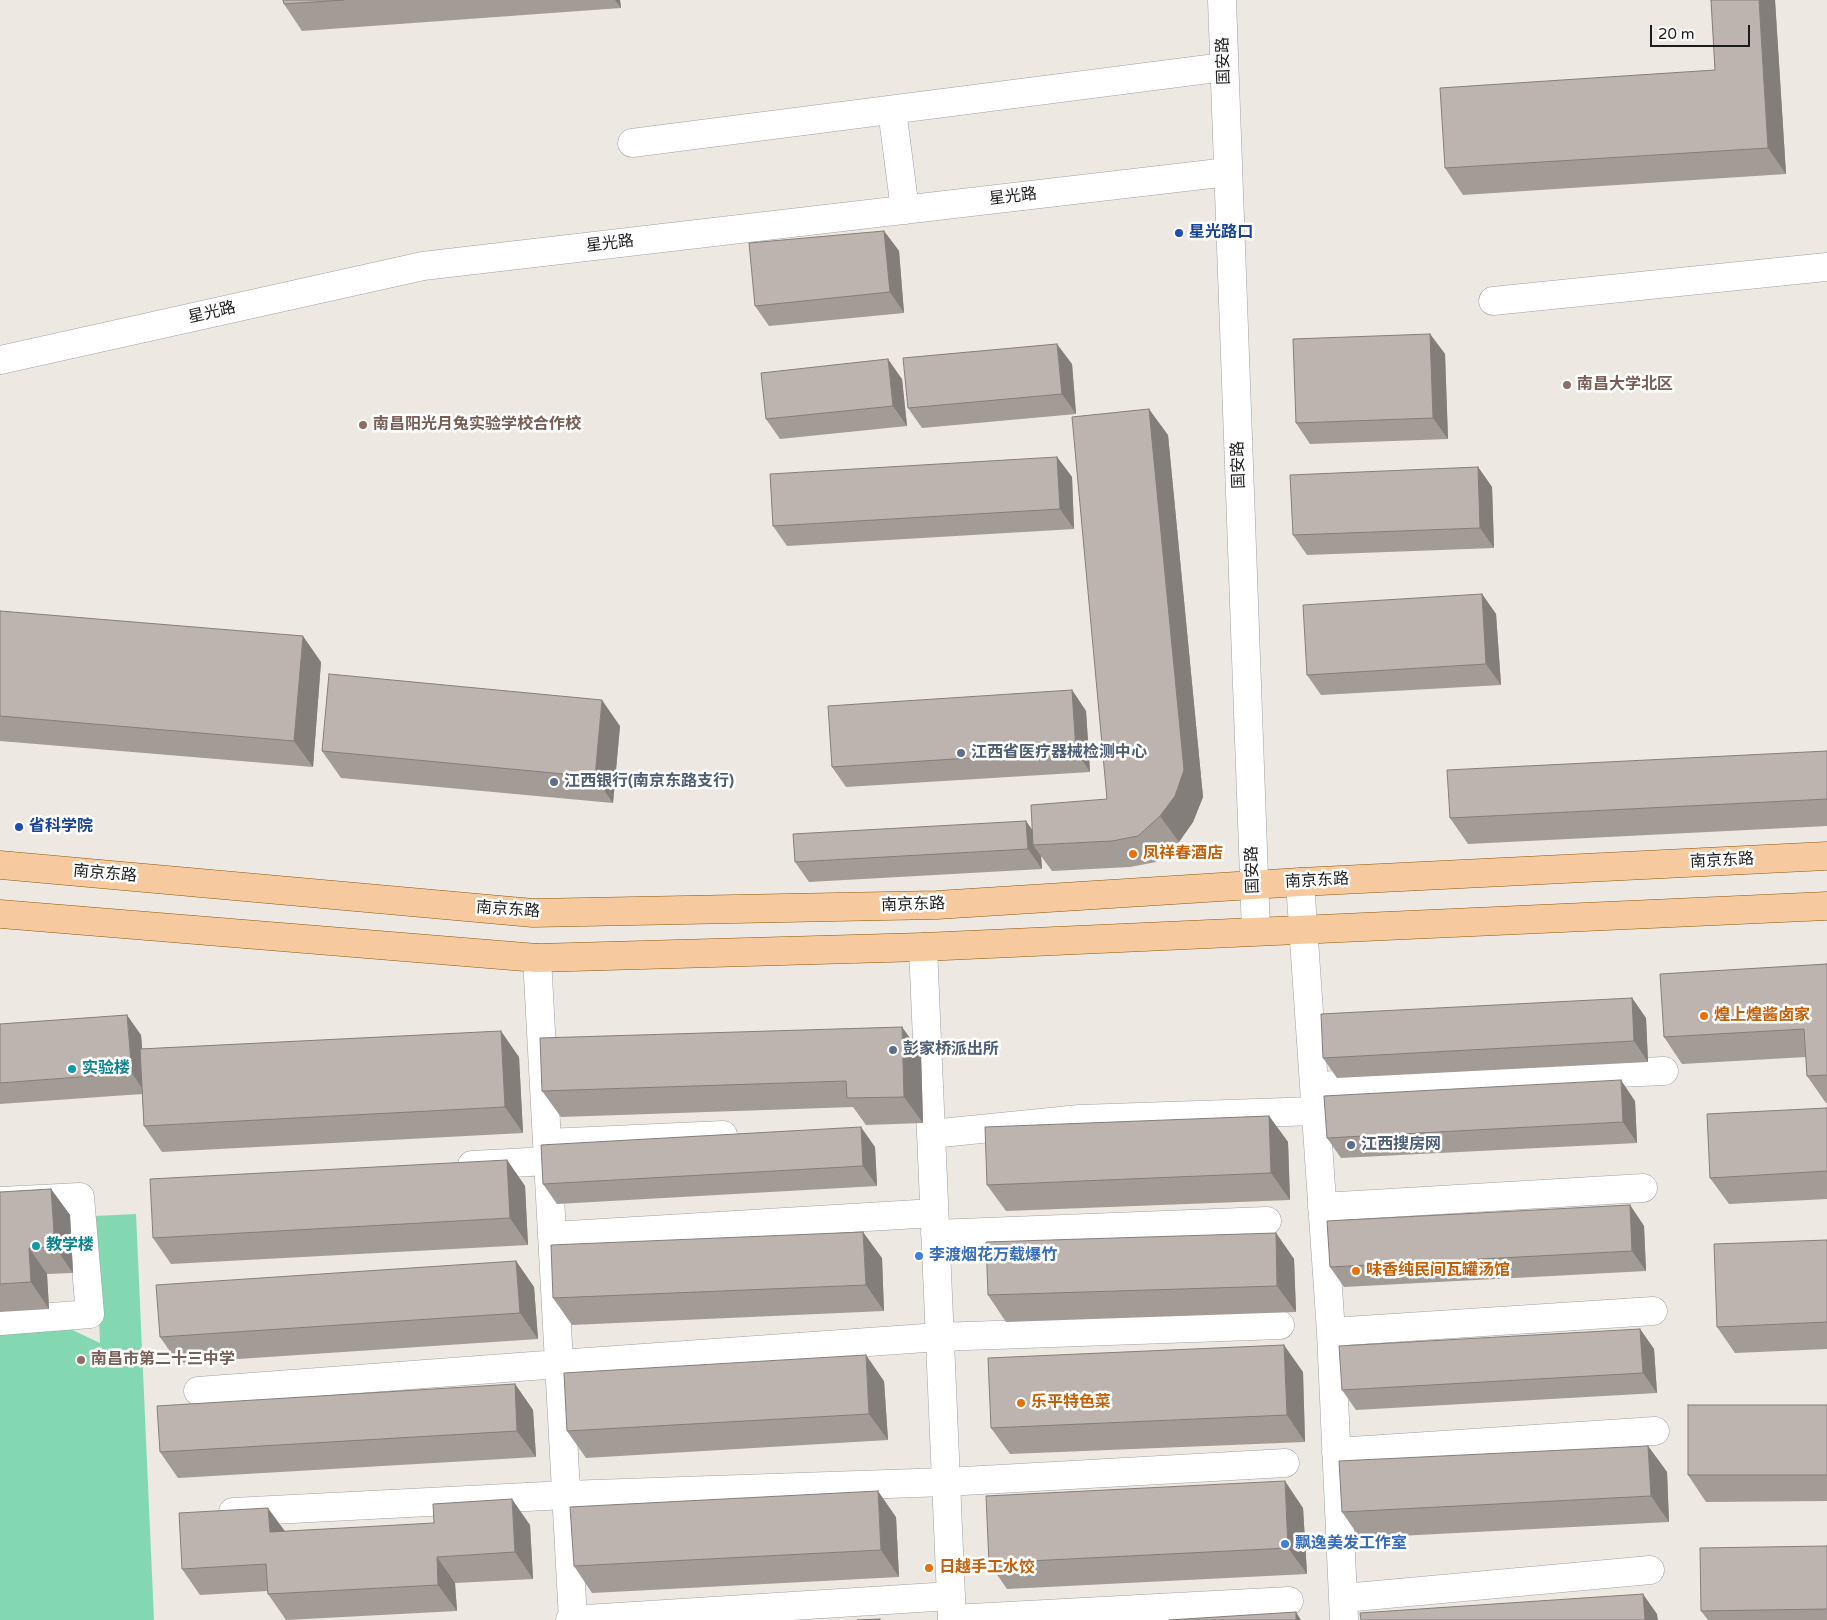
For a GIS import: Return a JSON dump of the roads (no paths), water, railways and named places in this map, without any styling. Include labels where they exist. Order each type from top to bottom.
[{"type":"main road","name":"南京东路","points":[[0,865],[533,913],[937,905],[1300,882],[1827,856]]},
{"type":"main road","points":[[0,914],[537,958],[923,947],[1256,930],[1827,906]]},
{"type":"street","name":"国安路","points":[[1222,0],[1256,930]]},
{"type":"street","points":[[632,143],[1224,67]]},
{"type":"street","points":[[892,110],[905,210]]},
{"type":"street","name":"星光路","points":[[0,360],[423,266],[1228,172]]},
{"type":"street","points":[[1493,301],[1827,267]]},
{"type":"street","points":[[1300,882],[1331,1332],[1344,1609],[1650,1570]]},
{"type":"street","points":[[923,947],[951,1612]]},
{"type":"street","points":[[537,958],[572,1620],[951,1612],[1289,1601]]},
{"type":"street","points":[[931,1134],[1315,1098],[1664,1071]]},
{"type":"street","points":[[451,1166],[548,1152],[747,1134]]},
{"type":"street","points":[[1322,1207],[1642,1188]]},
{"type":"street","points":[[0,1201],[80,1197],[90,1314],[0,1321]]},
{"type":"street","points":[[552,1236],[935,1223],[1267,1221]]},
{"type":"street","points":[[1331,1332],[1653,1311]]},
{"type":"street","points":[[198,1391],[939,1338],[1280,1325]]},
{"type":"street","points":[[1336,1452],[1655,1431]]},
{"type":"street","points":[[209,1513],[566,1495],[946,1482],[1285,1463]]},
{"type":"place","name":"星光路口","points":[[1179,233]]},
{"type":"place","name":"南昌大学北区","points":[[1567,385]]},
{"type":"place","name":"南昌阳光月兔实验学校合作校","points":[[363,425]]},
{"type":"place","name":"江西省医疗器械检测中心","points":[[961,753]]},
{"type":"place","name":"江西银行(南京东路支行)","points":[[554,782]]},
{"type":"place","name":"省科学院","points":[[19,827]]},
{"type":"place","name":"凤祥春酒店","points":[[1133,854]]},
{"type":"place","name":"煌上煌酱卤家","points":[[1704,1016]]},
{"type":"place","name":"彭家桥派出所","points":[[893,1050]]},
{"type":"place","name":"实验楼","points":[[72,1069]]},
{"type":"place","name":"江西搜房网","points":[[1351,1145]]},
{"type":"place","name":"教学楼","points":[[36,1246]]},
{"type":"place","name":"李渡烟花万载爆竹","points":[[919,1256]]},
{"type":"place","name":"味香纯民间瓦罐汤馆","points":[[1356,1271]]},
{"type":"place","name":"南昌市第二十三中学","points":[[81,1360]]},
{"type":"place","name":"乐平特色菜","points":[[1021,1403]]},
{"type":"place","name":"飘逸美发工作室","points":[[1285,1544]]},
{"type":"place","name":"日越手工水饺","points":[[929,1568]]}]
